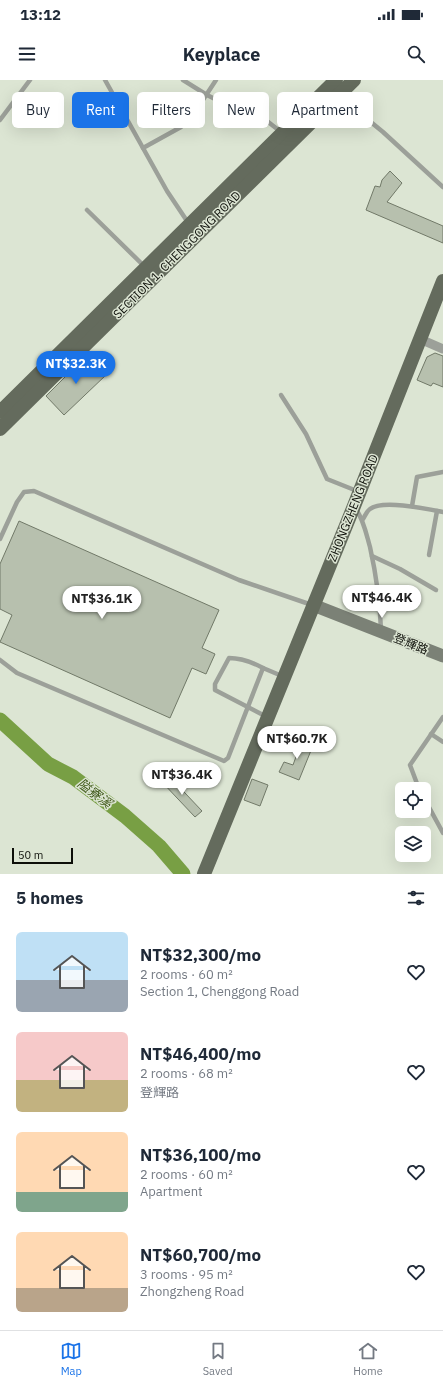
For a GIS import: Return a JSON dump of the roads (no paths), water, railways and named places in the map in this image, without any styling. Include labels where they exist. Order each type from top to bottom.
[{"type":"main road","name":"SECTION 1, CHENGGONG ROAD","points":[[0,412],[283,133],[334,88],[354,80]]},
{"type":"main road","name":"SECTION 1, CHENGGONG ROAD","points":[[0,429],[191,240],[334,88]]},
{"type":"main road","name":"ZHONGZHENG ROAD","points":[[204,874],[360,492],[443,281]]},
{"type":"street","points":[[420,339],[443,349]]},
{"type":"street","name":"登輝路","points":[[313,605],[443,656]]},
{"type":"lane","points":[[0,120],[30,80]]},
{"type":"lane","points":[[105,80],[143,148],[189,224],[191,240]]},
{"type":"lane","points":[[183,80],[207,95],[228,105],[258,114],[283,133]]},
{"type":"lane","points":[[143,148],[181,127],[196,112],[216,80]]},
{"type":"lane","points":[[334,88],[443,188]]},
{"type":"lane","points":[[86,210],[146,268]]},
{"type":"lane","points":[[281,395],[306,434],[327,479],[360,492]]},
{"type":"lane","points":[[412,506],[417,477],[443,472]]},
{"type":"lane","points":[[0,539],[17,502],[24,492],[34,491],[239,580],[313,605]]},
{"type":"lane","points":[[363,519],[370,508],[382,505],[412,506],[443,512]]},
{"type":"lane","points":[[354,506],[363,519],[375,565],[380,604],[381,632]]},
{"type":"lane","points":[[429,555],[437,511]]},
{"type":"lane","points":[[372,556],[400,569],[436,590]]},
{"type":"lane","points":[[268,718],[215,690],[215,684],[229,658],[238,658],[250,661],[284,677]]},
{"type":"lane","points":[[0,660],[17,673],[224,761],[228,758],[264,668]]},
{"type":"lane","points":[[416,782],[410,765],[443,717]]},
{"type":"lane","points":[[431,734],[443,742]]},
{"type":"lane","points":[[431,811],[443,833]]},
{"type":"waterway","name":"隘寮溪","points":[[0,720],[48,764],[73,777],[125,816],[159,846],[183,874]]}]
